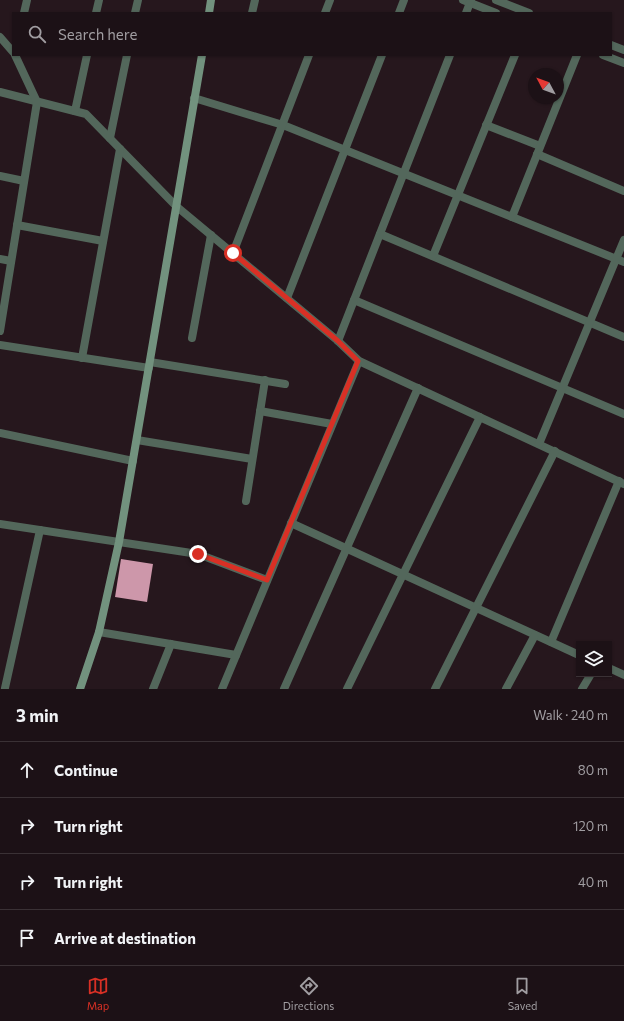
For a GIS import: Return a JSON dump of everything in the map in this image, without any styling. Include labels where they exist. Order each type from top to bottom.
[{"type":"street","points":[[24,12],[27,0]]},
{"type":"street","points":[[96,12],[99,0]]},
{"type":"street","points":[[135,12],[138,0]]},
{"type":"street","points":[[209,12],[211,0]]},
{"type":"street","points":[[252,12],[255,0]]},
{"type":"street","points":[[326,12],[330,0]]},
{"type":"street","points":[[399,12],[404,0]]},
{"type":"street","points":[[496,0],[526,12]]},
{"type":"street","points":[[466,12],[468,1],[494,12]]},
{"type":"street","points":[[0,37],[12,51]]},
{"type":"street","points":[[612,45],[624,50]]},
{"type":"street","points":[[0,331],[37,102],[15,56]]},
{"type":"street","points":[[75,111],[87,56]]},
{"type":"street","points":[[110,138],[126,56]]},
{"type":"street","points":[[80,689],[99,632],[119,542],[202,56]]},
{"type":"street","points":[[233,253],[309,56]]},
{"type":"street","points":[[287,298],[382,56]]},
{"type":"street","points":[[338,341],[450,56]]},
{"type":"street","points":[[433,256],[514,56]]},
{"type":"street","points":[[512,217],[577,56]]},
{"type":"street","points":[[604,56],[624,64]]},
{"type":"street","points":[[0,92],[86,114],[176,206],[338,341],[358,361],[621,482],[551,642]]},
{"type":"street","points":[[194,98],[283,125],[620,260]]},
{"type":"street","points":[[486,125],[540,146]]},
{"type":"street","points":[[82,358],[120,149]]},
{"type":"street","points":[[537,154],[624,191]]},
{"type":"street","points":[[0,176],[24,181]]},
{"type":"street","points":[[17,225],[103,241]]},
{"type":"street","points":[[380,234],[624,337]]},
{"type":"street","points":[[192,338],[211,235]]},
{"type":"street","points":[[539,444],[590,322],[620,260],[624,240]]},
{"type":"street","points":[[0,260],[11,262]]},
{"type":"street","points":[[354,300],[624,414]]},
{"type":"street","points":[[0,345],[82,358],[149,365],[285,384]]},
{"type":"street","points":[[222,689],[358,361]]},
{"type":"street","points":[[246,502],[265,380]]},
{"type":"street","points":[[284,689],[418,388]]},
{"type":"street","points":[[260,411],[332,424]]},
{"type":"street","points":[[347,689],[480,417]]},
{"type":"street","points":[[0,433],[133,461]]},
{"type":"street","points":[[136,440],[252,460]]},
{"type":"street","points":[[435,689],[555,452]]},
{"type":"street","points":[[291,523],[576,654]]},
{"type":"street","points":[[0,524],[198,554],[267,580]]},
{"type":"street","points":[[3,688],[40,530]]},
{"type":"street","points":[[99,632],[236,655]]},
{"type":"street","points":[[506,689],[535,634]]},
{"type":"street","points":[[153,689],[171,644]]},
{"type":"street","points":[[612,669],[624,675]]},
{"type":"street","points":[[582,689],[588,677]]},
{"type":"building","points":[[121,559],[153,564],[147,602],[115,597]]},
{"type":"route","points":[[198,554],[267,580],[358,361],[338,341],[233,253]]}]
